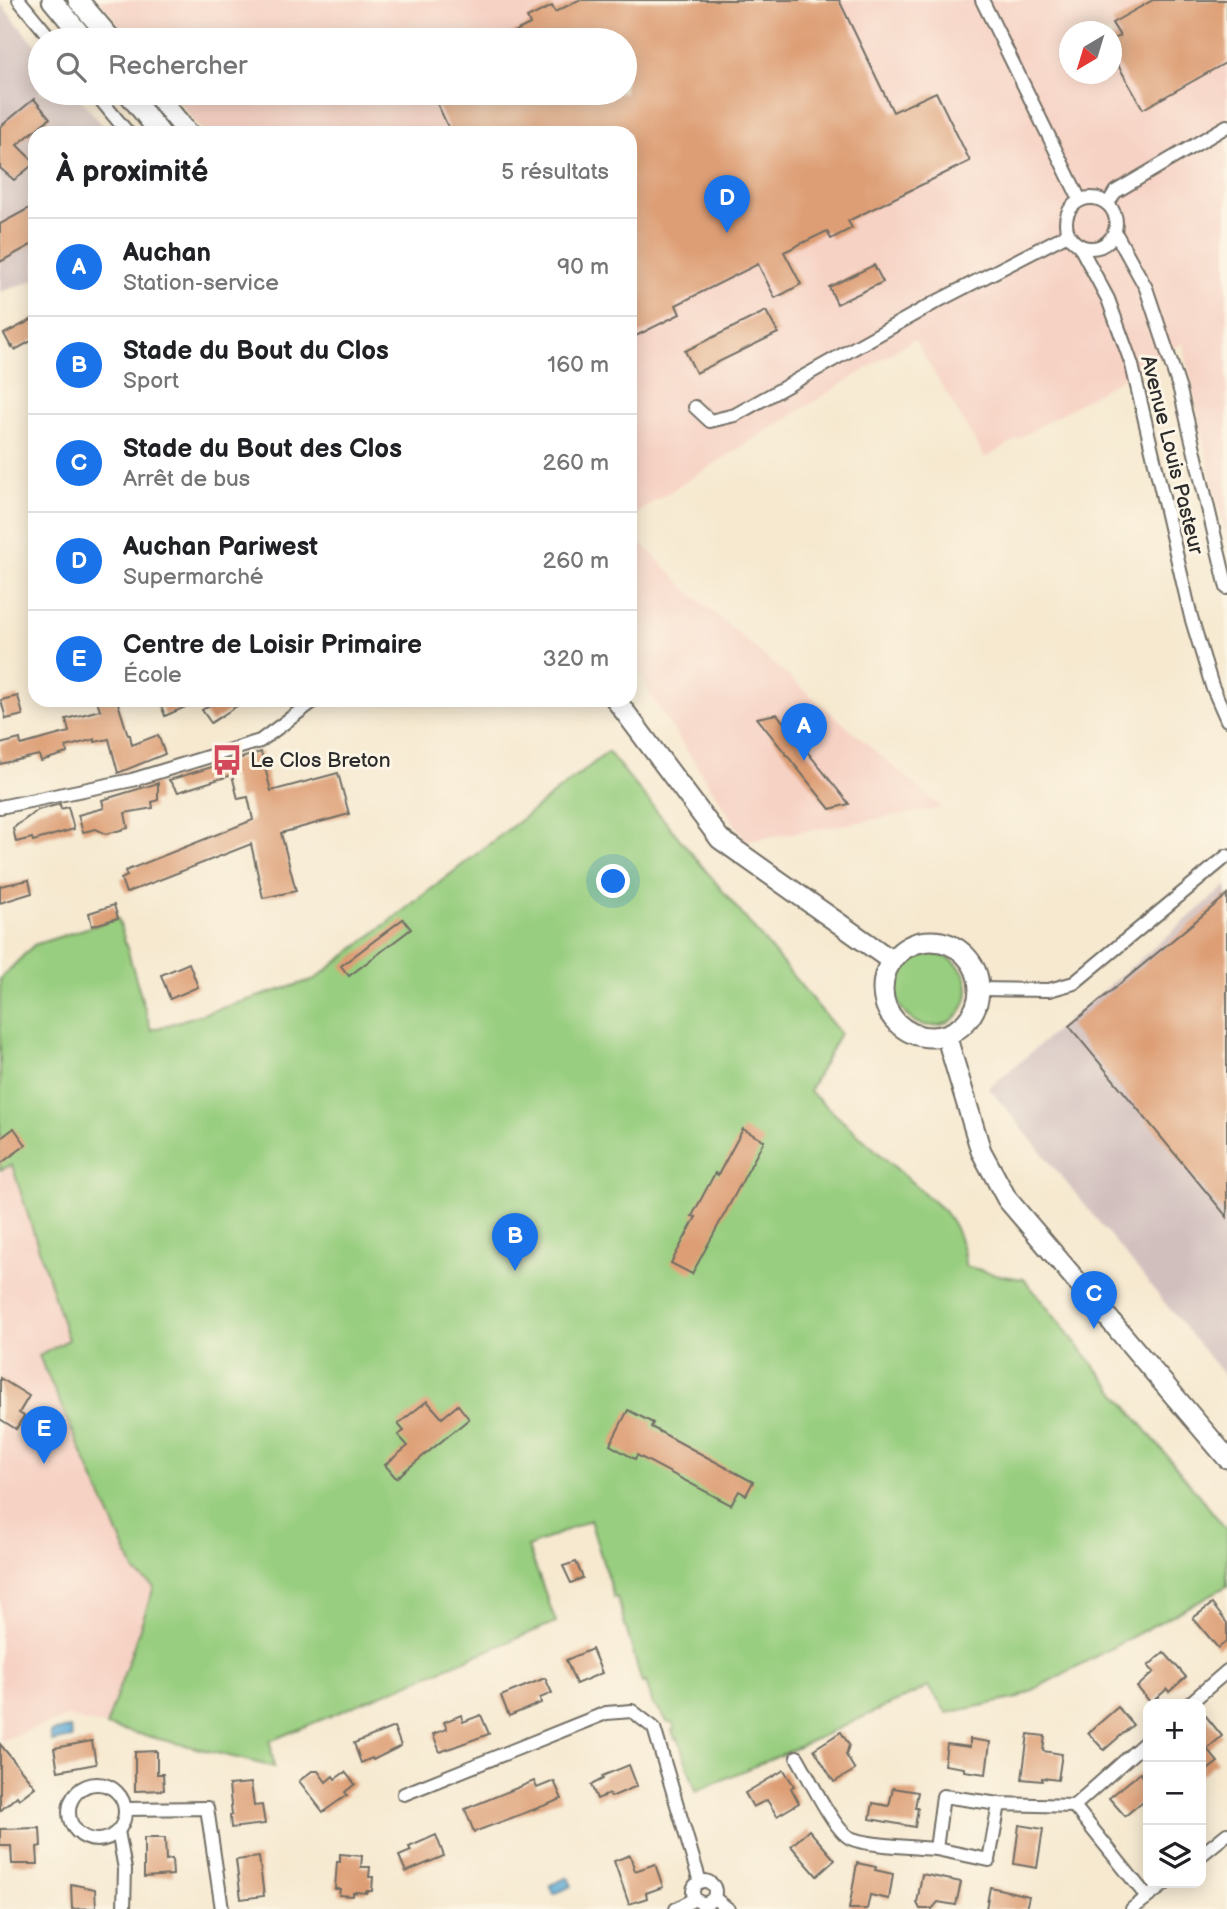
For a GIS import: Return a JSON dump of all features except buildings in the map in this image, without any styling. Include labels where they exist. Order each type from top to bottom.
[{"type":"street","points":[[19,0],[42,28]]},
{"type":"street","points":[[52,0],[75,28]]},
{"type":"street","points":[[78,0],[102,28]]},
{"type":"street","points":[[982,0],[1080,200]]},
{"type":"street","points":[[105,105],[122,126]]},
{"type":"street","points":[[138,105],[154,126]]},
{"type":"street","points":[[165,105],[182,126]]},
{"type":"street","points":[[1108,204],[1115,192],[1227,126]]},
{"type":"street","points":[[1095,198],[1108,204],[1116,217],[1117,225],[1112,238],[1101,246],[1087,248],[1079,245],[1073,240],[1066,226],[1069,211],[1080,200],[1095,198]]},
{"type":"street","name":"Avenue Louis Pasteur","points":[[1115,233],[1146,288],[1180,390],[1227,588]]},
{"type":"street","points":[[695,407],[710,421],[735,415],[936,302],[1069,234]]},
{"type":"street","name":"Avenue Louis Pasteur","points":[[1079,245],[1108,299],[1132,365],[1191,617],[1212,686],[1227,720]]},
{"type":"street","points":[[0,807],[132,780],[260,741],[306,707]]},
{"type":"street","points":[[621,707],[720,839],[892,961]]},
{"type":"street","points":[[635,707],[665,766]]},
{"type":"street","points":[[980,989],[1049,990],[1074,984],[1227,856]]},
{"type":"street","points":[[930,940],[945,943],[966,955],[978,977],[980,989],[978,1004],[960,1028],[934,1037],[921,1036],[899,1025],[891,1016],[883,988],[892,961],[902,950],[915,943],[930,940]]},
{"type":"street","points":[[946,1035],[981,1151],[1007,1199],[1227,1458]]},
{"type":"street","points":[[1195,1699],[1227,1671]]},
{"type":"street","points":[[404,1794],[606,1713],[632,1711],[654,1728],[700,1882]]},
{"type":"street","points":[[936,1849],[943,1796],[999,1804],[1074,1806],[1143,1744]]},
{"type":"street","points":[[797,1757],[835,1823],[848,1837],[866,1842],[936,1849],[989,1860],[999,1804]]},
{"type":"street","points":[[90,1785],[109,1787],[122,1800],[125,1810],[118,1831],[102,1840],[83,1837],[71,1823],[69,1813],[75,1796],[90,1785]]},
{"type":"street","points":[[1074,1806],[1147,1898]]},
{"type":"street","points":[[125,1810],[207,1808],[222,1909]]},
{"type":"street","points":[[118,1831],[125,1869],[124,1909]]},
{"type":"street","points":[[1206,1851],[1227,1834]]},
{"type":"street","points":[[707,1881],[713,1885],[716,1891],[714,1898],[704,1904],[695,1899],[694,1889],[700,1882],[707,1881]]},
{"type":"street","points":[[1132,1909],[1160,1888]]},
{"type":"street","points":[[714,1898],[728,1909]]},
{"type":"street","points":[[676,1909],[695,1899]]},
{"type":"shaded area","points":[[99,0],[1227,0],[1227,539],[1183,343],[985,458],[914,339],[637,515],[637,126],[198,126],[182,105],[637,105],[637,28],[121,28]]},
{"type":"shaded area","points":[[0,3],[28,37],[28,105],[85,105],[103,126],[28,126],[28,282],[0,292]]},
{"type":"shaded area","points":[[637,539],[693,595],[942,808],[746,841],[653,699],[637,670]]},
{"type":"shaded area","points":[[1227,885],[1227,1379],[989,1088]]},
{"type":"shaded area","points":[[11,1165],[68,1340],[40,1356],[154,1587],[106,1726],[67,1717],[0,1741],[0,1170]]},
{"type":"green space","points":[[608,752],[840,1033],[809,1091],[944,1211],[959,1237],[965,1266],[1024,1279],[1227,1530],[1227,1586],[1018,1698],[947,1713],[928,1687],[696,1791],[678,1738],[675,1739],[673,1723],[668,1723],[653,1705],[646,1682],[642,1683],[617,1597],[614,1598],[590,1520],[528,1547],[556,1622],[270,1741],[274,1767],[106,1726],[154,1587],[135,1572],[39,1356],[68,1340],[12,1165],[0,1170],[0,979],[34,945],[118,918],[151,1030],[315,979]]},
{"type":"green space","points":[[932,954],[952,960],[962,970],[968,990],[962,1010],[952,1020],[932,1026],[912,1020],[902,1010],[896,990],[902,970],[912,960]]},
{"type":"water","points":[[70,1728],[72,1738],[52,1742],[50,1732]]},
{"type":"water","points":[[568,1877],[572,1886],[554,1894],[550,1885]]},
{"type":"place","name":"Auchan Pariwest","points":[[727,233]]},
{"type":"place","name":"Le Clos Breton","points":[[227,760]]},
{"type":"place","name":"Auchan","points":[[804,761]]},
{"type":"place","name":"Stade du Bout du Clos","points":[[515,1271]]},
{"type":"place","name":"Stade du Bout des Clos","points":[[1094,1329]]},
{"type":"place","name":"Centre de Loisir Primaire","points":[[44,1464]]}]
